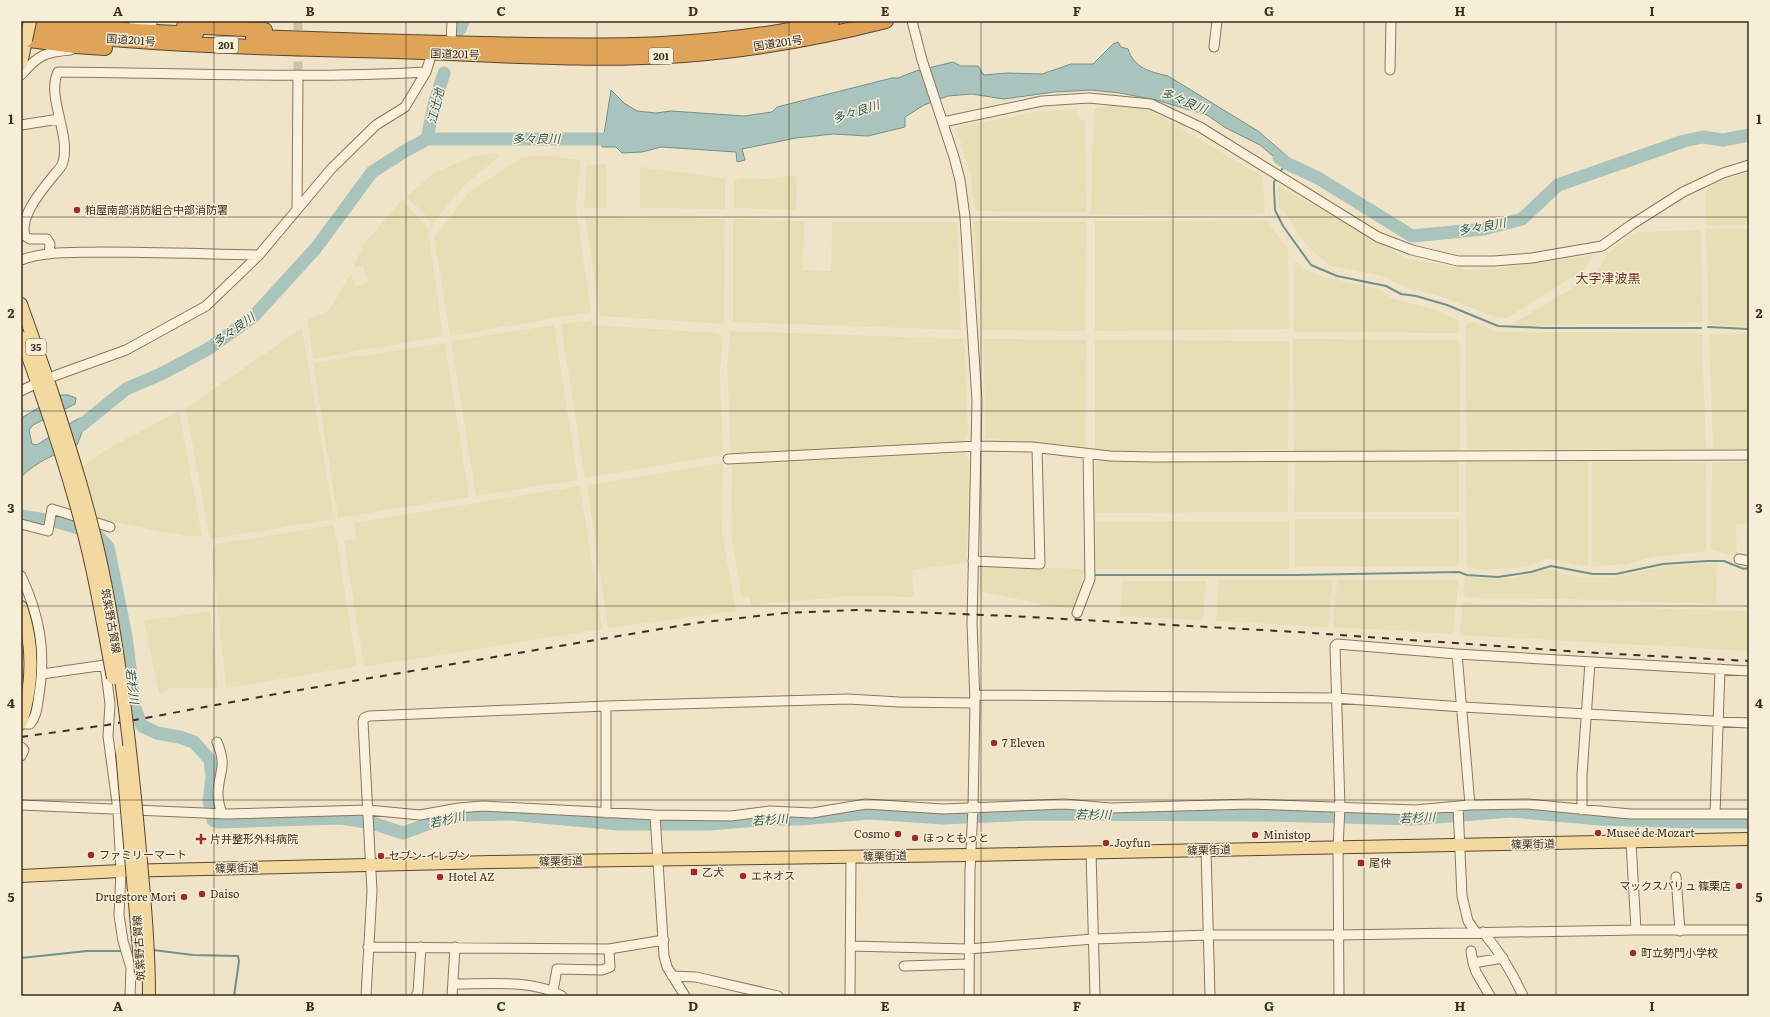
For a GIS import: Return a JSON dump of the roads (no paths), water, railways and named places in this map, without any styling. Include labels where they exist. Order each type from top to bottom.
[{"type":"highway","name":"国道201号","points":[[41,21],[136,31],[401,47],[432,53],[559,57],[684,55],[828,36],[886,21]]},
{"type":"highway","name":"201","points":[[126,21],[360,35],[401,47]]},
{"type":"highway","name":"国道201号","points":[[22,36],[313,50],[401,47],[451,43],[613,46],[684,44],[774,32],[832,21]]},
{"type":"highway","name":"201","points":[[22,36],[75,46],[237,54],[373,57],[401,47]]},
{"type":"main road","points":[[21,64],[22,36],[30,21]]},
{"type":"main road","name":"筑紫野古賀線","points":[[21,304],[42,389],[64,458],[79,513],[92,568],[114,680],[125,783],[141,966],[141,996]]},
{"type":"main road","name":"筑紫野古賀線","points":[[21,337],[42,389],[72,454],[102,566],[112,618],[134,783],[148,936],[149,996]]},
{"type":"main road","points":[[21,607],[29,638],[31,667],[26,708],[21,724]]},
{"type":"main road","name":"篠栗街道","points":[[21,876],[121,871],[372,865],[1460,846],[1749,839]]},
{"type":"street","points":[[133,21],[152,23]]},
{"type":"street","points":[[451,43],[452,21]]},
{"type":"street","points":[[912,21],[956,164],[962,192],[977,401],[972,623],[975,699],[968,949],[969,996]]},
{"type":"street","points":[[1214,47],[1217,21]]},
{"type":"street","points":[[1390,70],[1391,21]]},
{"type":"street","points":[[21,74],[36,58],[51,52],[96,47]]},
{"type":"street","points":[[54,376],[126,350],[206,306],[259,256],[331,169],[376,125],[405,107],[426,72],[432,53]]},
{"type":"street","points":[[49,254],[50,244],[47,239],[30,239],[25,236],[23,231],[25,220],[38,195],[63,164],[65,152],[64,136],[59,119],[55,79],[58,72],[377,75],[426,72]]},
{"type":"street","points":[[297,210],[298,75]]},
{"type":"street","points":[[942,120],[1042,101],[1089,98],[1152,104],[1200,127],[1378,236],[1412,250],[1458,261],[1494,261],[1532,258],[1602,246],[1630,225],[1683,192],[1723,173],[1749,166]]},
{"type":"street","points":[[21,125],[59,119]]},
{"type":"street","points":[[21,260],[32,256],[49,254],[145,252],[259,256]]},
{"type":"street","points":[[21,391],[42,389]]},
{"type":"street","points":[[728,459],[977,446],[1037,448],[1088,454],[1152,457],[1749,455]]},
{"type":"street","points":[[973,561],[1040,564],[1037,448]]},
{"type":"street","points":[[1077,613],[1090,579],[1088,454]]},
{"type":"street","points":[[21,524],[48,531],[52,509],[110,527]]},
{"type":"street","points":[[1739,559],[1749,561]]},
{"type":"street","points":[[21,576],[32,599],[42,643],[42,674],[36,718],[30,724],[21,724]]},
{"type":"street","points":[[1339,996],[1338,848],[1340,807],[1335,698],[1335,646],[1337,644],[1458,654],[1749,671]]},
{"type":"street","points":[[1458,654],[1470,806]]},
{"type":"street","points":[[1582,810],[1582,775],[1590,662]]},
{"type":"street","points":[[42,674],[104,665],[110,704],[108,736],[118,810],[121,871],[119,915],[123,941],[131,968],[130,996]]},
{"type":"street","points":[[1715,814],[1720,669]]},
{"type":"street","points":[[366,996],[372,865],[363,722],[364,718],[377,716],[606,706],[848,699],[899,702],[975,699],[1335,698],[1463,707],[1749,723]]},
{"type":"street","points":[[606,706],[606,813]]},
{"type":"street","points":[[217,742],[222,753],[223,763],[218,795],[222,814]]},
{"type":"street","points":[[21,747],[24,750],[21,756]]},
{"type":"street","points":[[21,805],[222,814],[368,810],[420,815],[459,808],[483,806],[655,816],[731,816],[770,811],[812,813],[866,804],[943,809],[1064,804],[1111,808],[1250,804],[1416,810],[1528,804],[1630,814],[1749,814]]},
{"type":"street","points":[[1458,807],[1462,896],[1468,921],[1503,958],[1513,973],[1522,996]]},
{"type":"street","points":[[655,816],[664,956],[667,967],[684,996]]},
{"type":"street","points":[[1631,842],[1636,930]]},
{"type":"street","points":[[1206,850],[1210,996]]},
{"type":"street","points":[[1091,852],[1095,996]]},
{"type":"street","points":[[850,996],[852,856]]},
{"type":"street","points":[[1676,877],[1680,931]]},
{"type":"street","points":[[850,946],[968,949],[1093,939],[1209,935],[1339,935],[1636,930],[1749,930]]},
{"type":"street","points":[[368,947],[609,949],[664,940]]},
{"type":"street","points":[[416,996],[421,947]]},
{"type":"street","points":[[452,996],[455,947]]},
{"type":"street","points":[[553,991],[557,969],[602,970],[610,967],[609,949]]},
{"type":"street","points":[[1471,951],[1476,972],[1490,996]]},
{"type":"street","points":[[1473,963],[1503,958]]},
{"type":"street","points":[[904,966],[969,964]]},
{"type":"street","points":[[672,976],[696,977],[778,996]]},
{"type":"street","points":[[453,984],[534,986],[553,991],[562,996]]},
{"type":"water","points":[[1118,42],[1121,47],[1128,49],[1134,61],[1139,65],[1149,71],[1168,76],[1258,131],[1295,163],[1291,171],[1260,145],[1226,128],[1207,115],[1156,100],[1120,93],[1091,90],[1054,92],[1004,99],[972,94],[948,96],[924,105],[905,117],[905,127],[868,136],[833,134],[796,138],[742,149],[745,160],[737,162],[736,152],[661,147],[642,152],[622,153],[616,147],[602,147],[611,90],[624,103],[637,111],[656,113],[671,111],[744,116],[772,112],[777,107],[892,78],[898,78],[916,71],[953,62],[961,66],[978,66],[984,75],[1007,73],[1042,74],[1071,64],[1093,64],[1113,44]]},
{"type":"water","points":[[60,395],[68,395],[76,398],[75,404],[33,425],[29,430],[32,444],[37,445],[74,421],[88,414],[77,445],[40,462],[21,477],[21,426],[23,417]]},
{"type":"waterway","name":"江辻池","points":[[460,29],[463,21]]},
{"type":"waterway","name":"江辻池","points":[[427,139],[434,105],[444,73]]},
{"type":"waterway","name":"多々良川","points":[[1279,158],[1286,163],[1318,178],[1412,236],[1484,229],[1522,219],[1558,185],[1684,141],[1703,137],[1723,140],[1749,135]]},
{"type":"waterway","name":"多々良川","points":[[73,432],[126,389],[161,374],[208,349],[253,317],[316,248],[372,172],[427,139],[603,139],[620,136]]},
{"type":"waterway","points":[[1279,174],[1285,164]]},
{"type":"waterway","points":[[1277,177],[1274,182],[1275,210],[1283,226],[1311,265],[1337,276],[1386,286],[1401,294],[1416,296],[1447,305],[1498,326],[1545,328],[1701,328]]},
{"type":"waterway","points":[[1708,327],[1749,329]]},
{"type":"waterway","name":"若杉川","points":[[21,516],[58,522],[95,533],[108,547],[126,636],[135,708],[142,726],[157,733],[179,737],[194,742],[210,760],[212,777],[209,801],[213,820],[219,822],[341,818],[372,823],[403,833],[442,819],[464,815],[510,814],[618,824],[710,824],[769,819],[801,819],[869,813],[943,818],[1034,814],[1267,815],[1413,819],[1511,811],[1600,819],[1689,822],[1749,822]]},
{"type":"waterway","points":[[1093,575],[1297,575],[1459,572],[1467,575],[1498,577],[1531,572],[1551,566],[1593,574],[1616,574],[1663,564],[1707,561],[1724,561],[1744,569],[1749,568]]},
{"type":"waterway","points":[[153,950],[193,955],[238,956],[239,961],[234,996]]},
{"type":"waterway","points":[[21,958],[87,951],[122,951]]},
{"type":"tunnel","points":[[298,21],[298,75]]},
{"type":"railway","points":[[21,737],[107,725],[276,694],[696,623],[785,613],[857,610],[1011,616],[1297,632],[1597,653],[1749,661]]},
{"type":"place","name":"粕屋南部消防組合中部消防署","points":[[77,210]]},
{"type":"place","name":"7 Eleven","points":[[994,743]]},
{"type":"place","name":"Museé de Mozart","points":[[1598,833]]},
{"type":"place","name":"Cosmo","points":[[898,834]]},
{"type":"place","name":"Ministop","points":[[1255,835]]},
{"type":"place","name":"ほっともっと","points":[[915,838]]},
{"type":"place","name":"片井整形外科病院","points":[[201,839]]},
{"type":"place","name":"Joyfun","points":[[1106,843]]},
{"type":"place","name":"ファミリーマート","points":[[91,855]]},
{"type":"place","name":"セブン-イレブン","points":[[381,856]]},
{"type":"place","name":"尾仲","points":[[1361,863]]},
{"type":"place","name":"乙犬","points":[[694,872]]},
{"type":"place","name":"エネオス","points":[[743,876]]},
{"type":"place","name":"Hotel AZ","points":[[440,877]]},
{"type":"place","name":"マックスバリュ 篠栗店","points":[[1739,886]]},
{"type":"place","name":"Daiso","points":[[202,894]]},
{"type":"place","name":"Drugstore Mori","points":[[184,897]]},
{"type":"place","name":"町立勢門小学校","points":[[1633,953]]},
{"type":"district","name":"大字津波黒","points":[[1608,278]]}]
